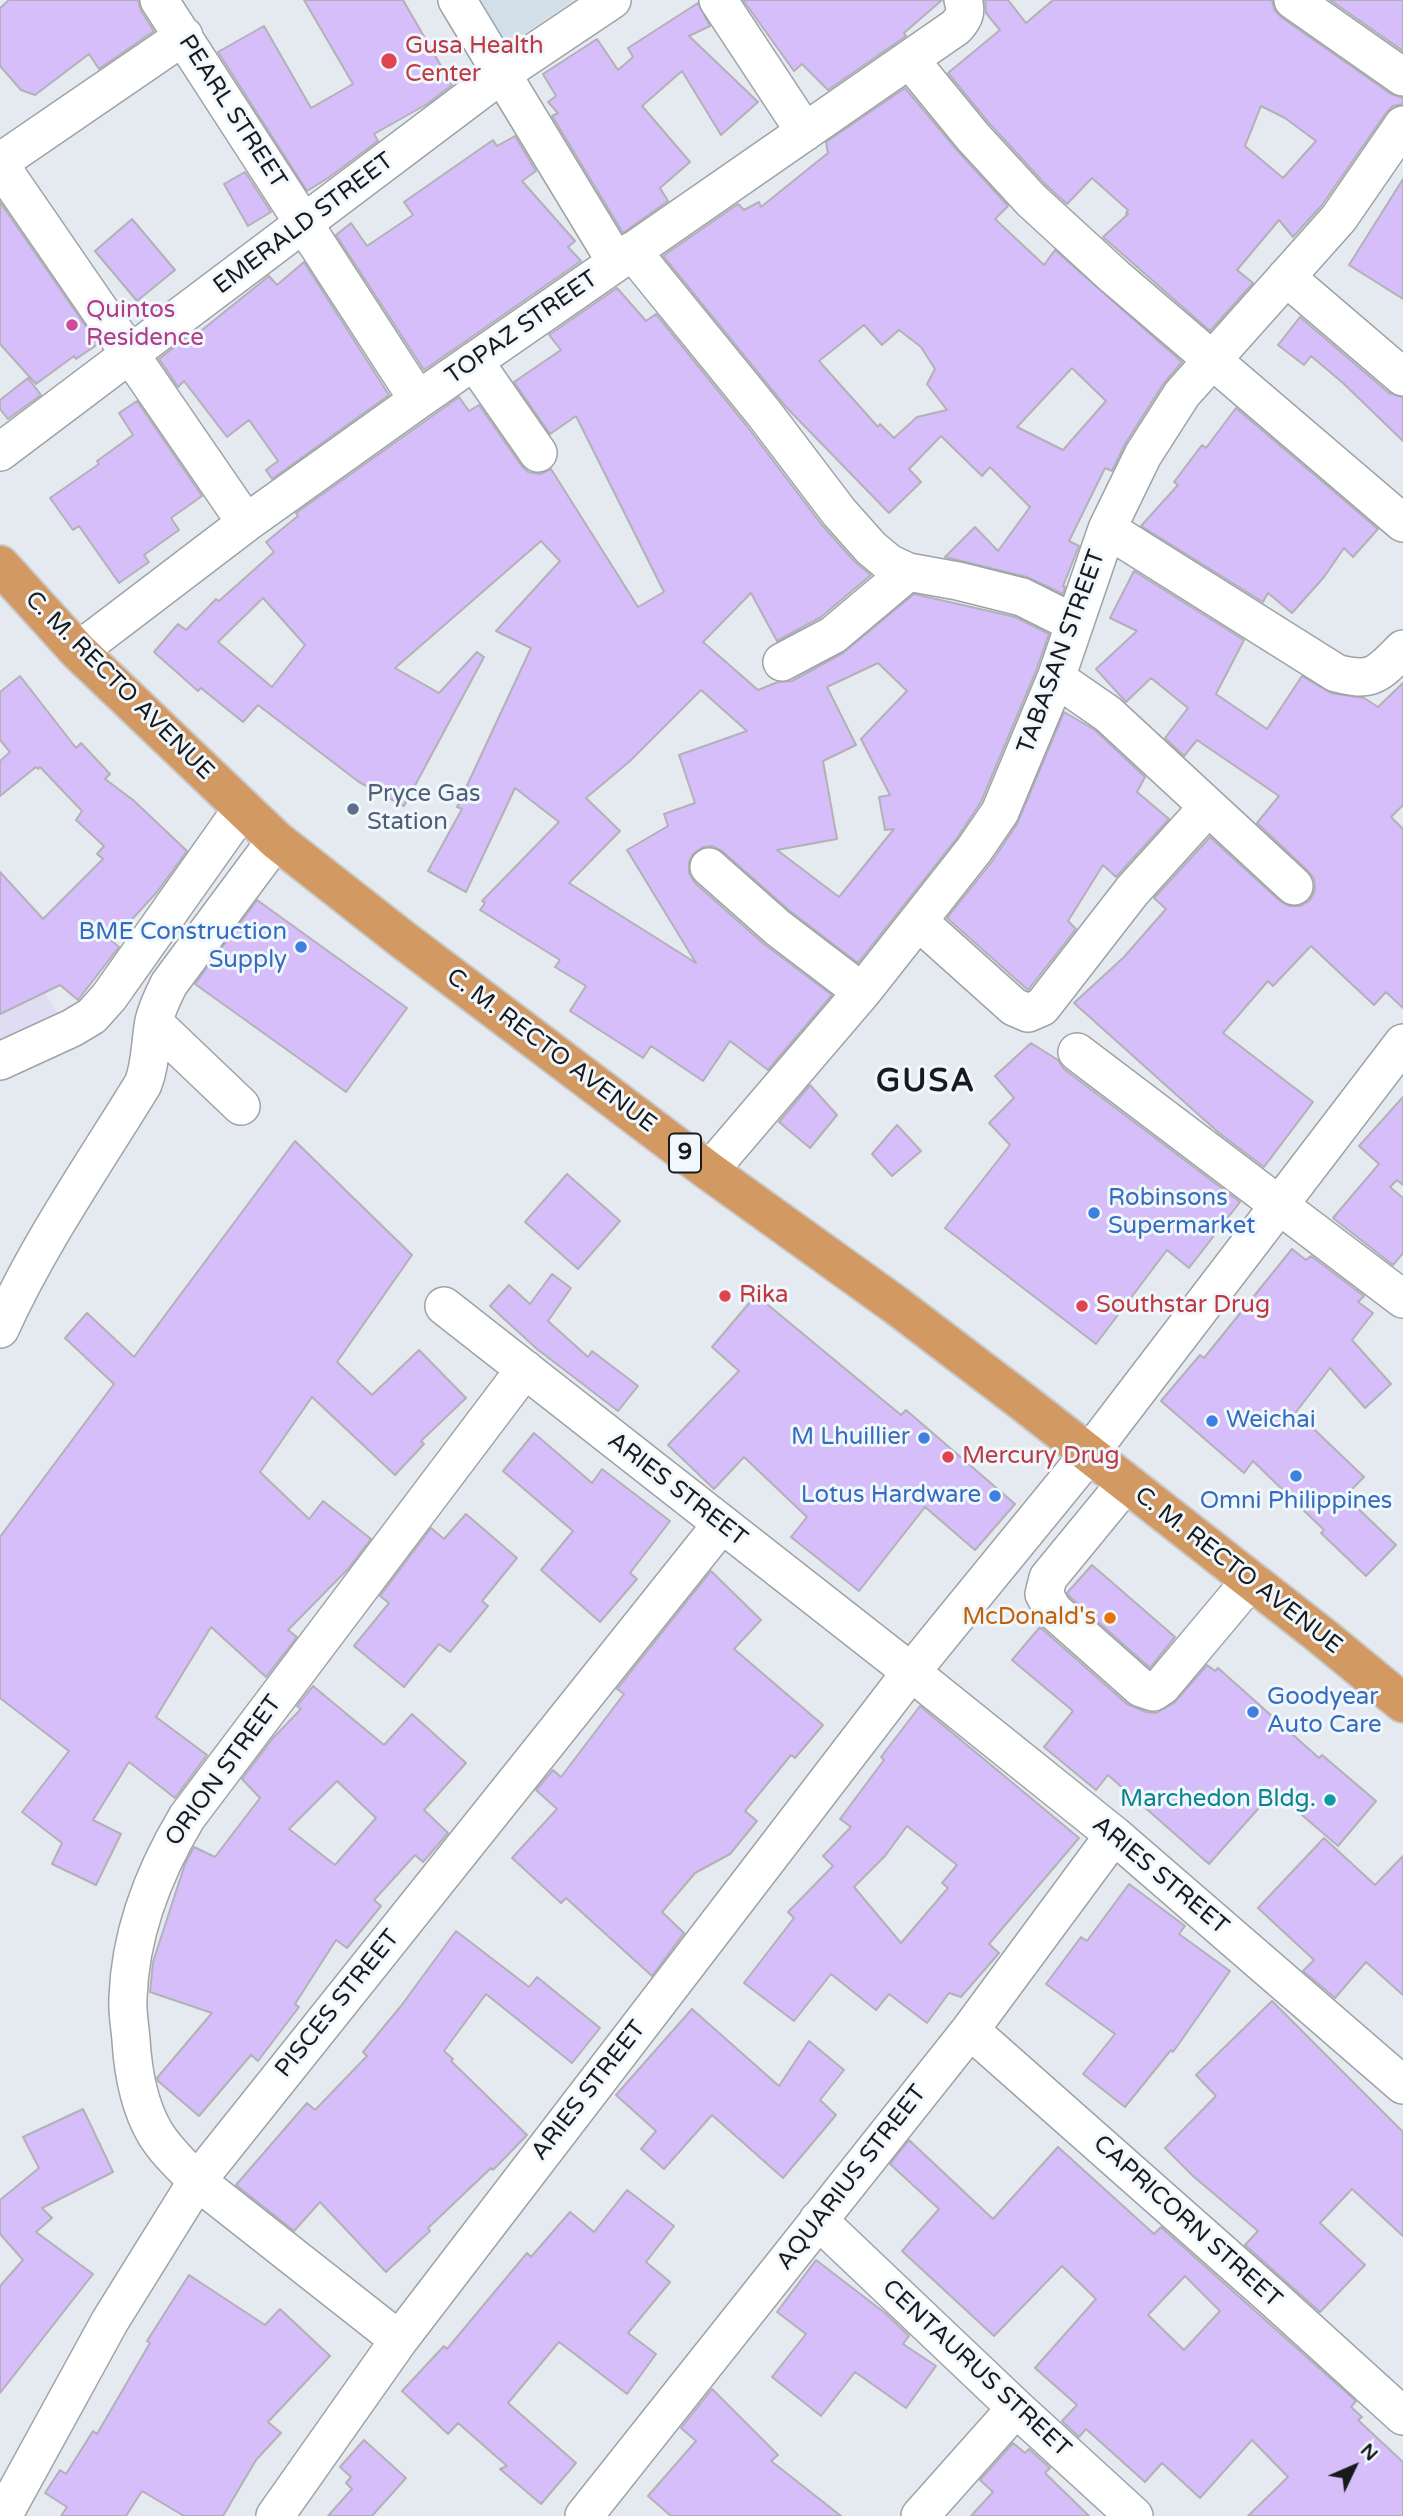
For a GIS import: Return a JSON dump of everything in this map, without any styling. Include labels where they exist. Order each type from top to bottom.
[{"type":"highway","name":"C. M. RECTO AVENUE","points":[[3,575],[78,651],[276,840],[402,940],[709,1171],[897,1306],[1251,1580],[1403,1703]]},
{"type":"street","name":"PEARL STREET","points":[[159,0],[418,400]]},
{"type":"street","points":[[457,0],[624,257],[763,412],[839,512],[871,548],[889,563],[908,572],[1022,597],[1074,622]]},
{"type":"street","name":"EMERALD STREET","points":[[0,453],[503,74],[612,0]]},
{"type":"street","points":[[718,0],[805,132]]},
{"type":"street","points":[[1293,0],[1403,78]]},
{"type":"street","name":"TOPAZ STREET","points":[[78,651],[246,523],[418,400],[911,60],[956,27],[964,18],[964,4]]},
{"type":"street","points":[[184,36],[0,164],[246,523]]},
{"type":"street","points":[[911,60],[973,138],[1031,200],[1115,277],[1399,513]]},
{"type":"street","name":"TABASAN STREET","points":[[709,1171],[862,992],[1000,812],[1056,678],[1107,529],[1143,455],[1182,394],[1339,218],[1403,125]]},
{"type":"street","points":[[1286,277],[1403,377]]},
{"type":"street","points":[[474,361],[538,453]]},
{"type":"street","points":[[1107,529],[1336,673],[1358,679],[1380,672],[1403,649]]},
{"type":"street","points":[[782,662],[833,635],[908,572]]},
{"type":"street","points":[[1056,678],[1108,714],[1294,886]]},
{"type":"street","points":[[918,921],[1014,1007],[1028,1013],[1042,1007],[1132,891],[1208,807]]},
{"type":"street","points":[[0,1061],[92,1016],[109,997],[242,809]]},
{"type":"street","points":[[0,1329],[57,1221],[143,1084],[148,1072],[158,1005],[169,984],[276,840]]},
{"type":"street","points":[[709,867],[778,928],[862,992]]},
{"type":"street","points":[[154,1023],[241,1106]]},
{"type":"street","name":"ARIES STREET","points":[[275,2516],[399,2340],[911,1672],[1089,1454],[1403,1043]]},
{"type":"street","points":[[1077,1052],[1403,1299]]},
{"type":"street","name":"ARIES STREET","points":[[444,1306],[911,1672],[1114,1835],[1403,2085]]},
{"type":"street","name":"ORION STREET","points":[[399,2340],[197,2181],[174,2159],[156,2133],[144,2110],[133,2063],[127,1999],[132,1953],[146,1900],[163,1856],[187,1817],[525,1369]]},
{"type":"street","points":[[1126,1483],[1048,1578],[1044,1594],[1053,1610],[1141,1688],[1153,1692],[1162,1686],[1251,1580]]},
{"type":"street","name":"PISCES STREET","points":[[3,2516],[110,2321],[197,2181],[721,1525]]},
{"type":"street","name":"AQUARIUS STREET","points":[[584,2516],[970,2029],[1114,1835]]},
{"type":"street","name":"CAPRICORN STREET","points":[[970,2029],[1403,2416]]},
{"type":"street","name":"CENTAURUS STREET","points":[[818,2220],[1134,2516]]},
{"type":"street","points":[[920,2516],[1016,2407]]},
{"type":"shaded area","points":[[477,0],[574,0],[505,47]]},
{"type":"shaded area","points":[[0,928],[9,935],[59,1015],[0,1042]]},
{"type":"building","points":[[9,0],[138,0],[141,11],[154,31],[99,69],[89,54],[35,95],[21,90],[0,66],[0,8]]},
{"type":"building","points":[[304,0],[403,0],[452,85],[427,104],[374,134],[378,141],[307,191],[218,52],[264,26],[311,108],[353,84]]},
{"type":"building","points":[[743,0],[942,0],[904,33],[906,36],[828,90],[802,64],[794,71]]},
{"type":"building","points":[[985,0],[1008,0],[1026,23],[1053,0],[1272,0],[1274,9],[1281,17],[1391,94],[1403,98],[1403,104],[1393,106],[1386,113],[1322,205],[1293,237],[1279,220],[1237,270],[1253,283],[1210,331],[1103,237],[1128,214],[1128,210],[1092,178],[1067,204],[989,123],[948,73],[1000,30],[986,13]],"holes":[[[1261,106],[1285,118],[1316,141],[1283,178],[1245,146]]]},
{"type":"building","points":[[1330,0],[1403,0],[1403,51]]},
{"type":"building","points":[[698,3],[710,26],[689,36],[758,102],[721,135],[682,71],[642,106],[690,162],[660,188],[668,201],[623,233],[552,116],[558,113],[548,102],[556,96],[543,74],[597,39],[618,70],[633,57],[628,48]]},
{"type":"building","points":[[905,88],[1008,206],[995,219],[1044,265],[1055,250],[1182,362],[1164,383],[1125,444],[1112,471],[1105,468],[1069,541],[1079,546],[1063,586],[1063,594],[1027,577],[945,557],[975,527],[998,551],[1030,507],[990,467],[982,476],[941,436],[909,469],[921,482],[889,513],[786,407],[663,256],[738,204],[744,210],[759,202],[761,207],[828,153],[826,142]],"holes":[[[864,325],[882,345],[899,330],[921,347],[935,369],[927,384],[947,410],[917,417],[894,438],[880,424],[878,427],[819,361]],[[1072,368],[1106,401],[1063,450],[1017,427]]]},
{"type":"building","points":[[515,136],[536,171],[522,181],[575,241],[568,247],[581,261],[424,370],[336,235],[351,223],[367,246],[413,215],[404,202],[493,140],[497,146]]},
{"type":"building","points":[[245,172],[271,212],[248,226],[224,184]]},
{"type":"building","points":[[1403,179],[1403,299],[1349,265]]},
{"type":"building","points":[[0,202],[98,344],[76,359],[74,356],[36,384],[0,344]]},
{"type":"building","points":[[132,219],[175,270],[137,301],[95,251]]},
{"type":"building","points":[[304,262],[389,395],[272,479],[266,470],[278,461],[249,420],[227,437],[184,381],[178,387],[159,359],[195,331],[197,334],[269,276],[277,285]]},
{"type":"building","points":[[617,288],[646,321],[656,314],[746,425],[822,525],[855,562],[871,575],[821,617],[777,641],[751,593],[703,642],[758,690],[778,682],[792,681],[843,653],[914,594],[1015,617],[1049,634],[981,802],[957,838],[858,963],[791,912],[722,851],[712,846],[703,847],[693,854],[689,862],[689,873],[695,883],[764,944],[832,995],[768,1070],[730,1041],[703,1081],[651,1046],[643,1058],[570,1011],[586,986],[555,967],[560,960],[480,910],[485,903],[482,901],[559,822],[515,788],[466,892],[428,871],[462,809],[457,807],[531,648],[496,631],[560,561],[541,541],[395,668],[439,693],[477,652],[484,657],[404,806],[359,782],[258,705],[243,722],[201,688],[198,691],[154,652],[178,624],[186,630],[216,599],[219,601],[274,552],[266,542],[298,516],[296,513],[459,397],[469,411],[479,405],[528,472],[540,474],[551,469],[638,607],[664,592],[576,416],[550,434],[514,382],[561,350],[549,335]],"holes":[[[263,598],[305,645],[272,687],[218,642]],[[878,663],[907,691],[861,739],[890,795],[879,797],[885,830],[894,829],[839,897],[777,850],[837,839],[823,761],[856,745],[827,687]],[[701,690],[747,731],[679,755],[695,803],[664,814],[668,826],[627,850],[696,963],[569,883],[620,831],[586,798],[630,761]]]},
{"type":"building","points":[[1300,317],[1389,393],[1403,397],[1403,441],[1311,356],[1304,365],[1278,345]]},
{"type":"building","points":[[28,378],[41,395],[8,419],[0,409],[0,400]]},
{"type":"building","points":[[137,401],[202,496],[171,518],[179,530],[144,555],[149,562],[119,583],[79,526],[73,530],[50,498],[99,464],[97,461],[133,435],[119,413]]},
{"type":"building","points":[[1236,408],[1378,529],[1353,557],[1344,548],[1324,577],[1292,613],[1268,593],[1263,602],[1141,526],[1178,485],[1174,482],[1202,445],[1206,448]]},
{"type":"building","points":[[1134,571],[1244,640],[1216,694],[1267,729],[1302,676],[1331,693],[1364,698],[1378,707],[1403,683],[1403,805],[1391,817],[1403,829],[1403,1008],[1386,992],[1374,1005],[1311,946],[1273,986],[1268,981],[1223,1033],[1313,1102],[1264,1167],[1219,1133],[1074,1003],[1124,957],[1166,909],[1154,898],[1210,837],[1280,901],[1289,906],[1301,906],[1310,900],[1315,890],[1314,879],[1308,871],[1257,823],[1279,796],[1197,740],[1184,756],[1165,738],[1188,708],[1151,678],[1126,702],[1096,669],[1137,631],[1110,618]]},
{"type":"building","points":[[20,676],[76,748],[81,743],[110,774],[105,779],[133,800],[187,851],[157,892],[112,941],[119,947],[78,1000],[60,985],[0,1014],[0,872],[43,919],[103,859],[97,854],[104,846],[76,820],[82,811],[40,767],[36,767],[0,796],[0,761],[10,752],[0,740],[0,692]]},
{"type":"building","points":[[1064,712],[1095,730],[1145,777],[1137,792],[1169,819],[1116,877],[1103,865],[1068,921],[1076,929],[1028,990],[947,918],[991,863],[1017,824]]},
{"type":"building","points":[[257,900],[407,1008],[346,1092],[195,984]]},
{"type":"building","name":"Robinsons Supermarket","points":[[1031,1043],[1058,1060],[1064,1069],[1240,1202],[1189,1268],[1167,1250],[1096,1344],[945,1228],[1010,1145],[989,1123],[1014,1098],[995,1076]]},
{"type":"building","points":[[810,1085],[837,1115],[810,1148],[779,1122]]},
{"type":"building","points":[[1403,1097],[1403,1185],[1397,1180],[1390,1187],[1403,1198],[1403,1253],[1393,1265],[1333,1218],[1379,1164],[1359,1146]]},
{"type":"building","points":[[897,1125],[921,1151],[892,1176],[872,1154]]},
{"type":"building","points":[[295,1141],[412,1255],[337,1362],[372,1395],[419,1350],[466,1398],[421,1441],[424,1444],[395,1475],[312,1397],[260,1472],[309,1519],[323,1501],[371,1539],[348,1569],[288,1630],[297,1637],[266,1677],[211,1627],[156,1717],[207,1755],[175,1798],[129,1762],[93,1820],[121,1834],[96,1885],[52,1864],[62,1843],[22,1812],[69,1751],[0,1698],[0,1537],[114,1384],[65,1338],[87,1313],[134,1357]]},
{"type":"building","points":[[567,1174],[620,1221],[578,1269],[525,1222]]},
{"type":"building","points":[[1292,1249],[1306,1260],[1311,1256],[1364,1296],[1358,1302],[1373,1313],[1352,1340],[1391,1384],[1365,1408],[1330,1368],[1296,1412],[1364,1477],[1345,1496],[1396,1545],[1366,1576],[1321,1533],[1324,1530],[1253,1461],[1244,1473],[1161,1401],[1200,1355],[1204,1358]]},
{"type":"building","points":[[552,1274],[571,1288],[548,1321],[588,1357],[592,1351],[638,1386],[618,1411],[537,1349],[490,1306],[509,1285],[530,1304]]},
{"type":"building","points":[[756,1295],[901,1415],[906,1410],[1015,1504],[975,1550],[925,1507],[859,1591],[791,1537],[807,1517],[744,1457],[714,1489],[668,1445],[739,1371],[712,1347]]},
{"type":"building","points":[[534,1433],[592,1483],[602,1469],[670,1521],[630,1573],[637,1579],[600,1622],[541,1570],[573,1531],[503,1471]]},
{"type":"building","points":[[466,1514],[517,1558],[482,1601],[488,1606],[450,1652],[439,1644],[404,1687],[354,1646],[389,1603],[380,1596],[431,1528],[444,1539]]},
{"type":"building","points":[[1092,1565],[1175,1637],[1150,1668],[1067,1593]]},
{"type":"building","points":[[711,1571],[761,1620],[734,1649],[823,1725],[795,1758],[791,1755],[745,1811],[757,1821],[730,1854],[695,1873],[662,1912],[684,1933],[652,1976],[566,1898],[561,1903],[512,1858],[557,1809],[536,1790],[553,1770],[561,1777],[624,1694],[617,1689]]},
{"type":"building","points":[[1040,1627],[1127,1704],[1146,1712],[1156,1713],[1174,1703],[1207,1665],[1215,1671],[1218,1668],[1319,1758],[1322,1755],[1376,1801],[1338,1846],[1274,1791],[1209,1864],[1108,1775],[1096,1790],[1044,1747],[1073,1711],[1012,1660]]},
{"type":"building","points":[[313,1686],[384,1745],[412,1714],[466,1763],[424,1810],[448,1833],[423,1862],[415,1855],[374,1900],[381,1906],[347,1948],[336,1940],[295,2004],[299,2007],[258,2061],[251,2055],[199,2116],[157,2078],[212,2013],[150,1992],[153,1962],[185,1864],[194,1847],[215,1857],[260,1798],[242,1779],[273,1738],[301,1709],[297,1706]],"holes":[[[337,1781],[376,1818],[335,1865],[289,1829]]]},
{"type":"building","points":[[920,1706],[1079,1838],[989,1944],[999,1953],[961,1997],[949,1993],[927,2023],[889,1994],[876,2010],[831,1974],[794,2021],[744,1983],[794,1918],[788,1912],[833,1866],[823,1856],[851,1827],[840,1819],[884,1760],[881,1757]],"holes":[[[907,1826],[957,1865],[942,1883],[948,1888],[901,1943],[854,1887],[885,1856]]]},
{"type":"building","points":[[1324,1838],[1375,1885],[1403,1856],[1403,1995],[1366,1962],[1335,1998],[1303,1971],[1314,1960],[1258,1908]]},
{"type":"building","points":[[1129,1884],[1185,1926],[1179,1934],[1230,1971],[1173,2052],[1171,2050],[1125,2107],[1083,2074],[1115,2034],[1046,1984],[1081,1937],[1087,1941]]},
{"type":"building","points":[[456,1931],[529,1987],[537,1977],[600,2028],[572,2063],[486,1994],[444,2051],[527,2135],[493,2170],[491,2168],[428,2228],[430,2231],[386,2272],[320,2202],[294,2231],[236,2185],[307,2103],[315,2110],[367,2056],[363,2052]]},
{"type":"building","points":[[1272,2001],[1403,2132],[1403,2236],[1352,2189],[1320,2223],[1365,2265],[1320,2312],[1245,2245],[1258,2231],[1193,2176],[1165,2148],[1216,2096],[1196,2075]]},
{"type":"building","points":[[692,2009],[779,2086],[809,2041],[844,2070],[820,2100],[836,2115],[783,2178],[712,2115],[664,2169],[641,2149],[656,2131],[616,2095]]},
{"type":"building","points":[[83,2109],[113,2172],[42,2208],[52,2218],[36,2232],[93,2274],[0,2393],[0,2286],[23,2260],[0,2234],[0,2200],[39,2168],[23,2137]]},
{"type":"building","points":[[909,2140],[993,2219],[1058,2147],[1154,2234],[1161,2227],[1356,2401],[1351,2407],[1362,2417],[1358,2420],[1403,2462],[1403,2516],[1248,2516],[1288,2477],[1252,2440],[1200,2498],[1162,2463],[1145,2482],[1086,2429],[1079,2437],[1062,2421],[1077,2405],[1035,2368],[1096,2299],[1062,2266],[994,2336],[902,2251],[939,2209],[890,2164]],"holes":[[[1185,2276],[1220,2311],[1184,2350],[1148,2315]]]},
{"type":"building","points":[[627,2190],[674,2226],[646,2262],[670,2282],[628,2333],[656,2354],[627,2394],[559,2342],[508,2403],[576,2463],[541,2504],[500,2469],[507,2466],[458,2423],[448,2434],[402,2391],[444,2346],[447,2349],[527,2253],[531,2257],[570,2212],[594,2232]]},
{"type":"building","points":[[816,2260],[885,2313],[909,2336],[903,2344],[936,2366],[906,2408],[855,2372],[821,2416],[772,2377],[806,2334],[777,2312]]},
{"type":"building","points":[[189,2275],[265,2325],[280,2309],[330,2356],[268,2422],[281,2433],[256,2460],[223,2516],[184,2516],[142,2491],[126,2516],[61,2516],[67,2507],[45,2493],[60,2470],[66,2474],[93,2431],[97,2434],[150,2343],[147,2341]]},
{"type":"building","points":[[712,2389],[778,2455],[771,2461],[841,2516],[671,2516],[648,2496],[696,2441],[681,2428]]},
{"type":"building","points":[[364,2440],[406,2478],[372,2516],[328,2516],[352,2489],[346,2483],[351,2477],[340,2467]]},
{"type":"building","points":[[1013,2443],[1025,2453],[1029,2449],[1050,2468],[1045,2473],[1089,2516],[971,2516],[993,2492],[980,2480]]},
{"type":"place","name":"Gusa Health Center","points":[[389,61]]},
{"type":"place","name":"Quintos Residence","points":[[72,325]]},
{"type":"place","name":"Pryce Gas Station","points":[[353,809]]},
{"type":"place","name":"BME Construction Supply","points":[[301,947]]},
{"type":"place","name":"Robinsons Supermarket","points":[[1094,1213]]},
{"type":"place","name":"Rika","points":[[725,1296]]},
{"type":"place","name":"Southstar Drug","points":[[1082,1306]]},
{"type":"place","name":"Weichai","points":[[1212,1421]]},
{"type":"place","name":"M Lhuillier","points":[[924,1438]]},
{"type":"place","name":"Mercury Drug","points":[[948,1457]]},
{"type":"place","name":"Omni Philippines","points":[[1296,1476]]},
{"type":"place","name":"Lotus Hardware","points":[[995,1496]]},
{"type":"place","name":"McDonald's","points":[[1110,1618]]},
{"type":"place","name":"Goodyear Auto Care","points":[[1253,1712]]},
{"type":"place","name":"Marchedon Bldg.","points":[[1330,1800]]},
{"type":"district","name":"GUSA","points":[[926,1083]]}]
